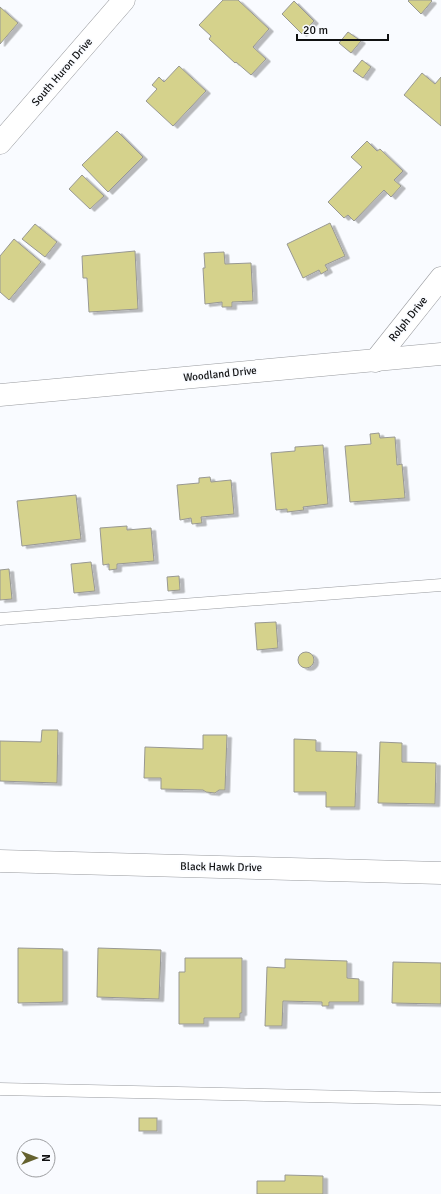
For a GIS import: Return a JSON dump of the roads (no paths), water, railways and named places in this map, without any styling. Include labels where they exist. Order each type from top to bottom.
[{"type":"street","name":"South Huron Drive","points":[[0,143],[124,0]]},
{"type":"street","name":"Rolph Drive","points":[[375,361],[441,278]]},
{"type":"street","name":"Woodland Drive","points":[[0,395],[441,354]]},
{"type":"street","name":"Black Hawk Drive","points":[[0,861],[441,872]]},
{"type":"lane","points":[[0,619],[441,585]]},
{"type":"lane","points":[[0,1089],[441,1099]]}]
